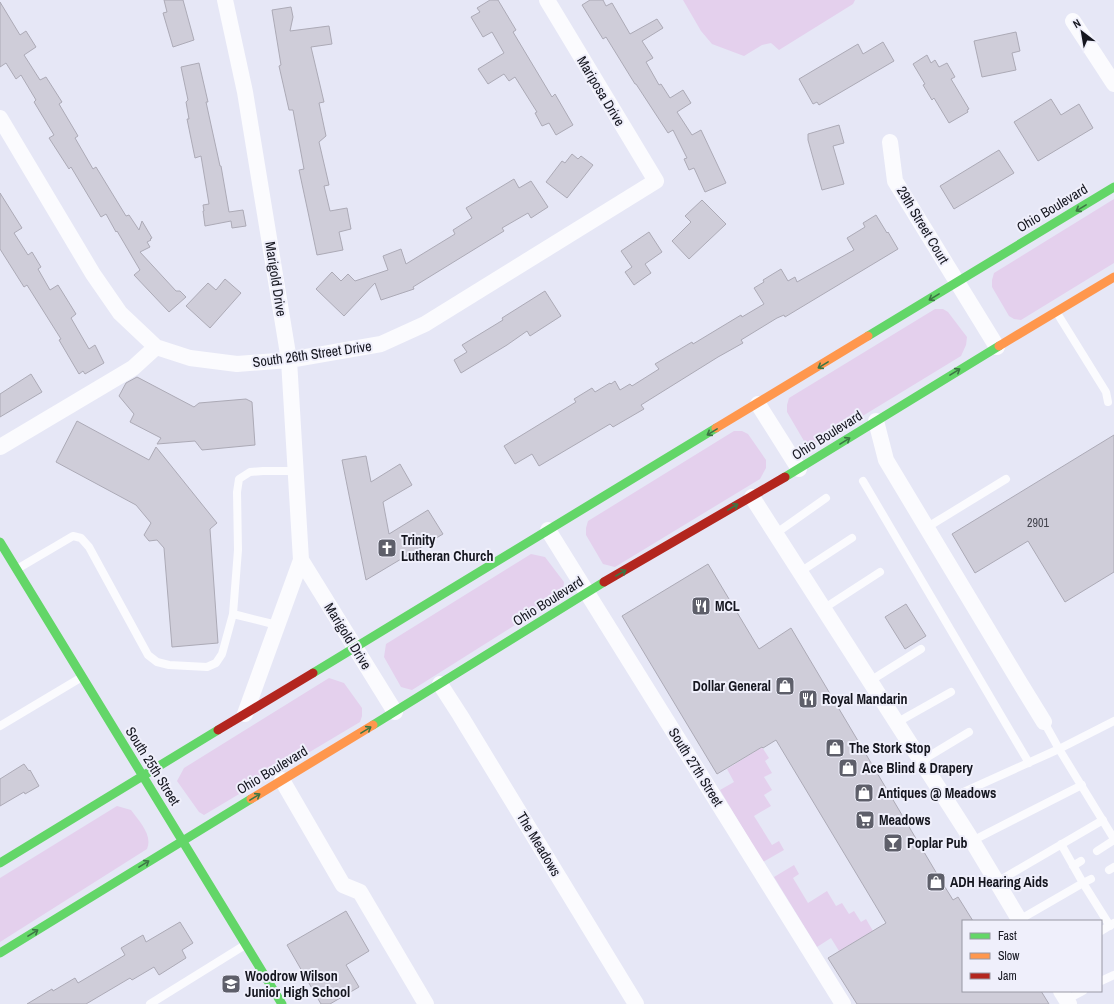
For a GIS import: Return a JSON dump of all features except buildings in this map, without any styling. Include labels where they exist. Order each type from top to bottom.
[{"type":"street","name":"Marigold Drive","points":[[225,0],[245,92],[289,360],[301,560],[245,714]]},
{"type":"street","name":"Mariposa Drive","points":[[546,0],[656,181]]},
{"type":"street","points":[[1073,21],[1114,84]]},
{"type":"street","name":"South 26th Street Drive","points":[[0,118],[94,274],[120,313],[156,347],[190,358],[237,364],[289,360],[381,344],[425,324],[656,181]]},
{"type":"street","name":"29th Street Court","points":[[890,142],[896,181],[997,347]]},
{"type":"street","name":"Ohio Boulevard","points":[[0,863],[1114,187]]},
{"type":"street","name":"Ohio Boulevard","points":[[0,953],[395,712],[587,592],[799,469],[1114,277]]},
{"type":"street","points":[[0,446],[133,368],[156,347]]},
{"type":"street","points":[[758,404],[799,469]]},
{"type":"street","points":[[876,421],[886,460],[1044,722]]},
{"type":"street","points":[[752,497],[972,841],[1019,920]]},
{"type":"street","name":"South 27th Street","points":[[548,530],[843,1004]]},
{"type":"street","name":"South 25th Street","points":[[0,542],[282,1004]]},
{"type":"street","name":"Marigold Drive","points":[[301,560],[395,712]]},
{"type":"street","name":"The Meadows","points":[[440,684],[636,1004]]},
{"type":"street","points":[[282,780],[343,885],[360,892],[426,1004]]},
{"type":"lane","points":[[1056,311],[1106,392],[1108,402]]},
{"type":"lane","points":[[17,569],[73,536],[81,538],[89,547],[148,655],[157,662],[169,665],[207,667],[216,663],[222,654],[233,614],[238,550],[237,492],[239,479],[250,472],[263,470],[295,472]]},
{"type":"lane","points":[[926,528],[1006,479]]},
{"type":"lane","points":[[863,481],[1029,762]]},
{"type":"lane","points":[[775,534],[826,498]]},
{"type":"lane","points":[[800,572],[852,538]]},
{"type":"lane","points":[[823,609],[880,572]]},
{"type":"lane","points":[[233,614],[277,625]]},
{"type":"lane","points":[[870,681],[921,650]]},
{"type":"lane","points":[[0,726],[82,677]]},
{"type":"lane","points":[[896,722],[951,692]]},
{"type":"lane","points":[[946,800],[1059,749],[1114,721]]},
{"type":"lane","points":[[1044,722],[1114,840],[1097,851]]},
{"type":"lane","points":[[921,761],[970,732]]},
{"type":"lane","points":[[972,841],[1082,785]]},
{"type":"lane","points":[[997,882],[1103,820]]},
{"type":"lane","points":[[1061,844],[1083,883],[1098,902],[1112,924],[1102,930]]},
{"type":"lane","points":[[1073,866],[1081,861]]},
{"type":"lane","points":[[1022,920],[1091,879]]},
{"type":"lane","points":[[150,1004],[246,944]]},
{"type":"lane","points":[[1102,981],[1114,975]]},
{"type":"lane","points":[[1065,998],[1080,992]]},
{"type":"shaded area","points":[[683,0],[855,0],[853,4],[779,50],[771,43],[762,45],[744,56],[712,44],[701,31]]},
{"type":"shaded area","points":[[1114,199],[1114,263],[1021,320],[1014,319],[1009,316],[992,287],[994,273]]},
{"type":"shaded area","points":[[935,309],[943,309],[948,312],[967,337],[966,345],[961,356],[815,445],[804,441],[787,412],[789,398]]},
{"type":"shaded area","points":[[734,431],[742,431],[748,434],[766,460],[766,468],[760,479],[615,567],[603,564],[586,535],[588,521]]},
{"type":"shaded area","points":[[531,554],[545,557],[564,582],[561,596],[412,690],[401,687],[384,657],[386,644]]},
{"type":"shaded area","points":[[329,678],[344,683],[362,708],[360,722],[204,815],[199,812],[177,781],[184,768]]},
{"type":"shaded area","points":[[762,747],[769,758],[765,761],[772,773],[764,777],[772,790],[764,795],[771,806],[754,816],[772,845],[779,841],[784,850],[763,862],[720,790],[734,782],[727,769]]},
{"type":"shaded area","points":[[117,806],[131,810],[141,823],[147,833],[147,849],[0,942],[0,878]]},
{"type":"shaded area","points":[[794,865],[799,874],[793,878],[808,903],[827,891],[836,906],[842,903],[849,914],[854,911],[861,922],[866,919],[873,931],[839,951],[831,938],[817,947],[774,877]]},
{"type":"traffic: fast","points":[[868,336],[1114,187]]},
{"type":"traffic: fast","points":[[785,477],[999,346]]},
{"type":"traffic: fast","points":[[313,673],[716,428]]},
{"type":"traffic: fast","points":[[0,542],[282,1004]]},
{"type":"traffic: fast","points":[[373,725],[604,582]]},
{"type":"traffic: fast","points":[[0,863],[218,730]]},
{"type":"traffic: fast","points":[[0,953],[251,799]]},
{"type":"traffic: slow","points":[[999,346],[1114,277]]},
{"type":"traffic: slow","points":[[716,428],[868,336]]},
{"type":"traffic: slow","points":[[251,799],[373,725]]},
{"type":"traffic: jam","points":[[604,582],[785,477]]},
{"type":"traffic: jam","points":[[218,730],[313,673]]},
{"type":"place","name":"Trinity Lutheran Church","points":[[387,548]]},
{"type":"place","name":"MCL","points":[[701,606]]},
{"type":"place","name":"Dollar General","points":[[785,686]]},
{"type":"place","name":"Royal Mandarin","points":[[808,699]]},
{"type":"place","name":"The Stork Stop","points":[[835,748]]},
{"type":"place","name":"Ace Blind & Drapery","points":[[848,768]]},
{"type":"place","name":"Antiques @ Meadows","points":[[864,793]]},
{"type":"place","name":"Meadows","points":[[865,820]]},
{"type":"place","name":"Poplar Pub","points":[[893,843]]},
{"type":"place","name":"ADH Hearing Aids","points":[[936,882]]},
{"type":"place","name":"Woodrow Wilson Junior High School","points":[[231,984]]}]
